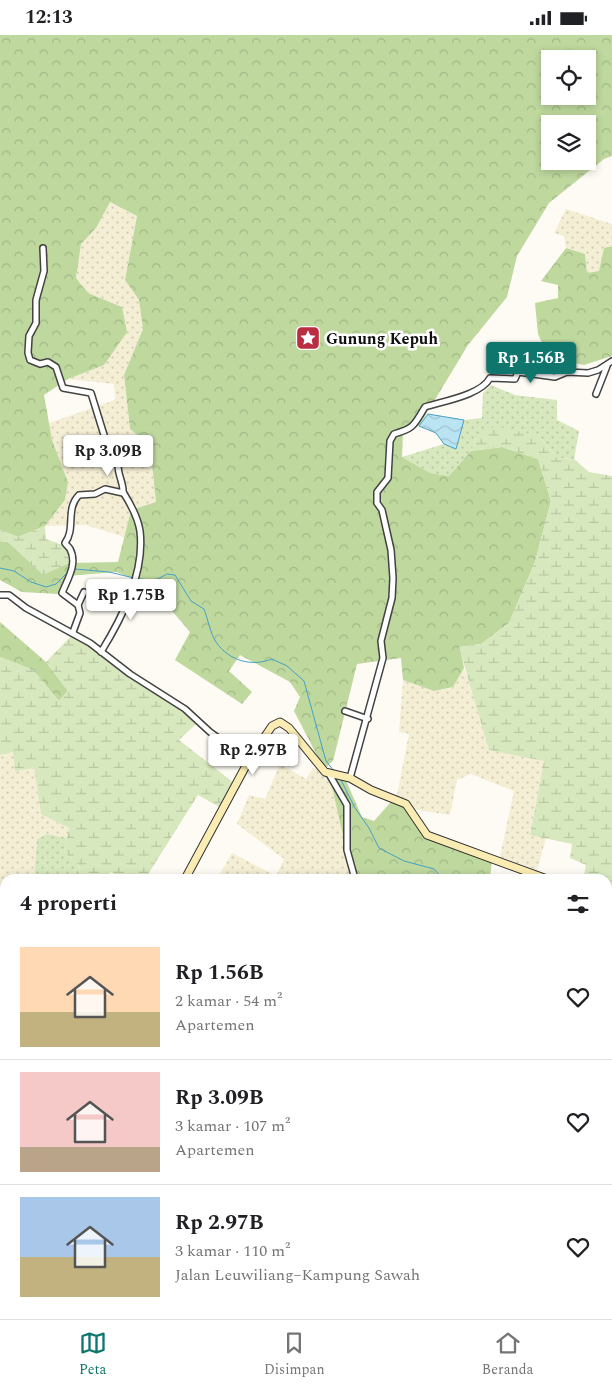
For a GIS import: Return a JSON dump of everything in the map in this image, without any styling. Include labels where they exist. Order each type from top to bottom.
[{"type":"main road","points":[[188,874],[249,760],[272,726],[280,722],[289,728],[322,770],[330,774],[346,777],[371,790],[406,804],[426,835],[533,874]]},
{"type":"street","points":[[44,248],[44,271],[36,300],[36,323],[29,336],[28,353],[30,360],[40,364],[48,362],[56,367],[63,388],[91,393],[108,447],[108,456],[118,463],[117,470],[123,492],[140,531],[135,580],[126,607],[101,652]]},
{"type":"street","points":[[346,777],[368,719],[383,658],[381,641],[392,598],[391,551],[382,510],[377,503],[377,492],[388,478],[390,441],[394,434],[409,430],[416,424],[425,407],[473,393],[486,386],[490,378],[516,379],[518,371],[555,377],[567,372],[588,373],[612,361]]},
{"type":"street","points":[[596,395],[607,365]]},
{"type":"street","points":[[78,605],[62,593],[72,575],[70,549],[65,543],[69,534],[69,512],[76,497],[82,494],[95,494],[106,489],[120,494],[123,492]]},
{"type":"street","points":[[73,633],[80,613],[78,605],[84,592]]},
{"type":"street","points":[[0,595],[9,595],[26,608],[73,633],[130,674],[184,709],[210,732],[249,760]]},
{"type":"street","points":[[345,711],[368,719]]},
{"type":"street","points":[[330,774],[347,805],[347,850],[354,874]]},
{"type":"shaded area","points":[[109,202],[137,216],[125,280],[139,300],[143,329],[124,375],[130,429],[150,445],[156,502],[131,510],[124,537],[86,525],[45,526],[65,500],[68,482],[52,440],[49,423],[115,400],[114,384],[68,379],[104,365],[122,307],[88,293],[76,278],[81,244],[96,228]]},
{"type":"shaded area","points":[[566,209],[612,224],[612,246],[604,248],[600,271],[587,273],[585,254],[566,248],[564,236],[554,233]]},
{"type":"shaded area","points":[[464,668],[475,697],[544,761],[530,834],[546,838],[537,870],[500,857],[514,791],[471,774],[457,780],[450,815],[412,809],[397,795],[409,734],[399,732],[403,680],[434,691],[452,688]]},
{"type":"shaded area","points":[[13,752],[34,768],[41,814],[69,828],[67,838],[47,834],[37,839],[34,874],[0,874],[0,755]]},
{"type":"shaded area","points":[[280,764],[306,779],[313,768],[324,769],[330,778],[347,854],[355,874],[277,874],[284,859],[237,824],[249,795],[265,799]]},
{"type":"shaded area","points":[[232,853],[272,874],[220,874]]},
{"type":"green space","points":[[0,35],[612,35],[612,156],[596,165],[596,115],[541,115],[541,170],[590,170],[549,203],[517,256],[507,297],[468,345],[419,426],[403,432],[402,457],[430,473],[449,476],[471,451],[502,447],[538,459],[551,501],[535,562],[509,623],[481,644],[460,647],[464,668],[453,687],[434,691],[403,680],[401,658],[357,664],[333,761],[324,769],[294,711],[300,697],[290,682],[240,655],[229,671],[252,692],[242,704],[175,660],[190,632],[149,584],[116,572],[68,576],[58,594],[22,592],[0,580],[0,541],[8,542],[43,574],[69,563],[118,562],[131,510],[156,502],[150,445],[130,429],[124,375],[143,329],[139,300],[125,280],[137,216],[110,202],[96,228],[81,244],[76,278],[88,293],[122,307],[127,332],[104,365],[68,379],[44,395],[52,440],[68,482],[65,500],[45,526],[18,537],[0,530]]},
{"type":"green space","points":[[612,246],[612,356],[584,365],[549,358],[538,334],[535,303],[558,298],[558,285],[541,281],[566,248],[585,254],[587,273],[599,271],[604,248]]},
{"type":"green space","points":[[491,385],[515,395],[557,400],[557,420],[579,431],[574,459],[557,458],[539,436],[477,437],[471,451],[449,476],[430,473],[402,457],[444,444],[456,448],[464,420],[482,418],[483,393]]},
{"type":"green space","points":[[495,426],[539,436],[557,458],[574,459],[589,472],[612,476],[612,874],[584,874],[586,865],[570,858],[572,844],[530,835],[544,761],[489,750],[459,647],[481,644],[509,623],[535,562],[551,501],[538,459],[502,447],[471,451],[477,437]]},
{"type":"green space","points":[[45,526],[46,539],[68,547],[69,563],[43,575],[8,542],[0,541],[0,530],[18,537]]},
{"type":"green space","points":[[0,622],[46,662],[68,691],[59,701],[33,670],[0,657]]},
{"type":"green space","points":[[73,634],[137,683],[177,705],[196,724],[179,740],[234,783],[221,808],[198,795],[148,874],[114,874],[110,872],[109,874],[80,874],[79,865],[64,852],[69,828],[41,814],[34,768],[15,771],[13,752],[0,755],[0,657],[33,670],[59,701],[68,691],[46,662]]},
{"type":"green space","points":[[344,776],[362,817],[374,821],[397,795],[412,809],[424,835],[492,860],[491,874],[355,874],[347,854],[330,778]]},
{"type":"green space","points":[[47,834],[67,838],[64,852],[79,865],[80,874],[34,874],[37,839]]},
{"type":"water","points":[[428,414],[464,420],[456,449],[444,444],[436,433],[419,426]]},
{"type":"waterway","points":[[0,568],[14,571],[31,582],[46,587],[56,584],[69,571]]},
{"type":"waterway","points":[[75,569],[109,572],[134,578]]},
{"type":"waterway","points":[[138,579],[156,580],[167,574],[175,575],[191,601],[204,609],[216,642],[227,654],[241,661],[249,662],[272,659],[287,666],[304,681],[326,761],[334,771]]},
{"type":"waterway","points":[[341,780],[379,848],[404,861],[434,869],[438,874]]},
{"type":"place","name":"Gunung Kepuh","points":[[308,338]]}]
